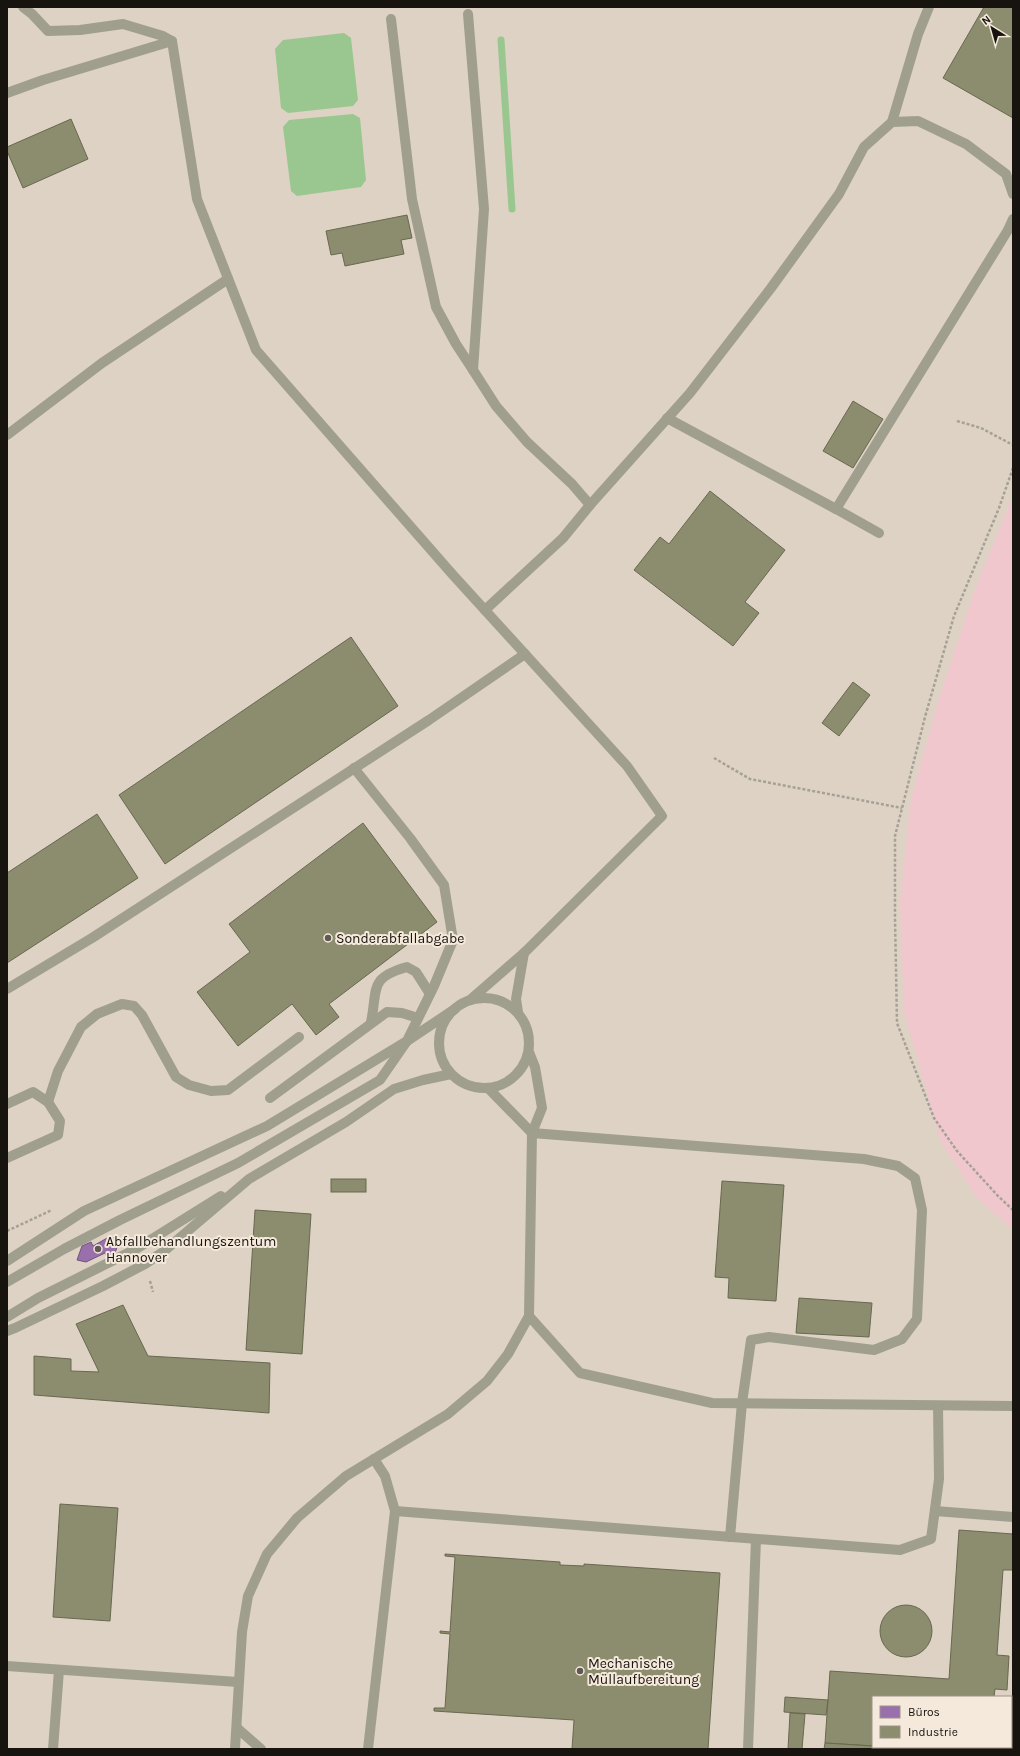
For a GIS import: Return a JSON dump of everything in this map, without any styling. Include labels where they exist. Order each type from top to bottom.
[{"type":"lane","points":[[23,7],[48,31],[80,30],[123,24],[163,36],[172,41]]},
{"type":"lane","points":[[485,610],[563,538],[590,505],[690,393],[776,282],[838,194],[864,147],[892,122],[918,34],[929,7]]},
{"type":"lane","points":[[468,14],[484,209],[473,370]]},
{"type":"lane","points":[[391,19],[412,199],[436,307],[456,344],[496,406],[527,442],[572,484],[590,505]]},
{"type":"lane","points":[[7,93],[43,80],[172,41]]},
{"type":"lane","points":[[7,1261],[84,1211],[267,1126],[407,1041],[470,1000],[524,953],[662,816],[627,766],[485,610],[256,350],[197,199],[172,41]]},
{"type":"lane","points":[[892,122],[918,121],[966,144],[1010,170],[1013,194]]},
{"type":"lane","points":[[836,509],[1008,230],[1013,219]]},
{"type":"lane","points":[[7,435],[102,363],[228,279]]},
{"type":"lane","points":[[667,418],[879,533]]},
{"type":"lane","points":[[7,989],[92,938],[428,720],[525,654]]},
{"type":"lane","points":[[7,1282],[64,1249],[120,1220],[238,1163],[380,1080],[407,1041],[430,994],[453,940],[444,886],[410,838],[354,768]]},
{"type":"lane","points":[[518,1012],[516,999],[524,953]]},
{"type":"lane","points":[[371,1022],[374,1006],[374,993],[379,980],[392,971],[407,967],[416,972],[430,994]]},
{"type":"lane","points":[[455,1009],[445,1020],[440,1033],[439,1048],[443,1062],[451,1074],[462,1083],[475,1088],[489,1088],[503,1084],[515,1077],[524,1066],[529,1052],[529,1038],[525,1024],[518,1012],[508,1004],[496,999],[483,998],[470,1000]]},
{"type":"lane","points":[[48,1102],[58,1071],[81,1027],[97,1014],[122,1004],[134,1006],[142,1016],[176,1077],[189,1085],[211,1091],[228,1090],[299,1037]]},
{"type":"lane","points":[[270,1098],[371,1022],[387,1012],[402,1013],[418,1018]]},
{"type":"lane","points":[[235,1749],[242,1632],[248,1596],[267,1554],[297,1518],[346,1476],[448,1414],[487,1381],[508,1354],[530,1316],[532,1133],[542,1108],[535,1067],[529,1052]]},
{"type":"lane","points":[[7,1317],[38,1298],[136,1249],[249,1179],[346,1122],[394,1089],[423,1080],[451,1074]]},
{"type":"lane","points":[[489,1088],[532,1133],[864,1159],[898,1166],[915,1178],[922,1210],[917,1319],[902,1339],[874,1350],[768,1337],[751,1340],[742,1403],[730,1537]]},
{"type":"lane","points":[[7,1104],[33,1092],[48,1102],[60,1121],[58,1134],[7,1158]]},
{"type":"lane","points":[[7,1331],[145,1264],[163,1252],[249,1179]]},
{"type":"lane","points":[[530,1316],[580,1374],[712,1403],[1013,1406]]},
{"type":"lane","points":[[395,1511],[900,1550],[931,1539],[939,1479],[938,1406]]},
{"type":"lane","points":[[368,1749],[395,1511],[385,1476],[374,1459]]},
{"type":"lane","points":[[934,1511],[1013,1517]]},
{"type":"lane","points":[[748,1749],[756,1539]]},
{"type":"lane","points":[[7,1666],[238,1682]]},
{"type":"lane","points":[[53,1749],[59,1670]]},
{"type":"lane","points":[[237,1728],[261,1749]]},
{"type":"path","points":[[957,421],[981,428],[1013,445]]},
{"type":"path","points":[[1013,468],[999,508],[954,616],[925,717],[895,836],[897,1023],[934,1118],[957,1151],[998,1196],[1013,1210]]},
{"type":"path","points":[[714,758],[750,779],[902,808]]},
{"type":"shaded area","points":[[7,7],[1013,7],[1013,496],[972,597],[938,702],[911,800],[976,1197],[1013,1230],[1013,1749],[7,1749]]},
{"type":"shaded area","points":[[344,33],[351,38],[358,100],[353,106],[288,113],[281,108],[275,49],[283,40]]},
{"type":"shaded area","points":[[353,114],[360,118],[366,180],[361,187],[297,196],[291,191],[283,127],[289,120]]},
{"type":"shaded area","points":[[1013,496],[1013,1230],[976,1197],[940,1140],[904,1011],[900,902],[911,800],[938,702],[972,597]]},
{"type":"building: Büros","name":"Abfallbehandlungszentum Hannover","points":[[109,1237],[120,1239],[115,1253],[107,1257],[105,1253],[86,1262],[77,1260],[82,1246],[91,1242],[93,1246]]},
{"type":"building: Industrie","points":[[984,7],[1013,7],[1013,118],[943,78]]},
{"type":"building: Industrie","points":[[71,119],[88,159],[23,188],[7,151],[7,147]]},
{"type":"building: Industrie","points":[[407,215],[412,238],[401,240],[404,254],[345,266],[342,253],[331,255],[326,231]]},
{"type":"building: Industrie","points":[[853,401],[883,419],[853,468],[823,451]]},
{"type":"building: Industrie","points":[[710,491],[785,550],[745,602],[759,613],[733,646],[634,570],[660,537],[669,544]]},
{"type":"building: Industrie","points":[[351,637],[398,706],[165,864],[119,795]]},
{"type":"building: Industrie","points":[[853,682],[870,695],[839,736],[822,723]]},
{"type":"building: Industrie","points":[[97,814],[138,878],[7,963],[7,873]]},
{"type":"building: Industrie","name":"Sonderabfallabgabe","points":[[363,823],[437,922],[329,1004],[339,1017],[316,1035],[292,1004],[238,1046],[197,992],[250,952],[229,924]]},
{"type":"building: Industrie","points":[[331,1179],[366,1179],[366,1192],[331,1192]]},
{"type":"building: Industrie","points":[[722,1181],[784,1185],[776,1301],[728,1298],[729,1278],[715,1277]]},
{"type":"building: Industrie","points":[[255,1210],[311,1214],[302,1354],[246,1350]]},
{"type":"building: Industrie","points":[[799,1298],[872,1303],[869,1337],[796,1333]]},
{"type":"building: Industrie","points":[[123,1305],[148,1356],[270,1363],[269,1413],[34,1395],[34,1356],[71,1359],[71,1371],[99,1372],[76,1324]]},
{"type":"building: Industrie","points":[[60,1504],[118,1508],[110,1621],[53,1617]]},
{"type":"building: Industrie","points":[[959,1530],[1013,1534],[1013,1570],[1003,1570],[997,1655],[1009,1656],[1007,1690],[995,1689],[994,1696],[872,1696],[872,1746],[825,1743],[830,1671],[949,1679]]},
{"type":"building: Industrie","name":"Mechanische Müllaufbereitung","points":[[445,1554],[560,1562],[560,1565],[584,1566],[584,1564],[720,1573],[708,1749],[572,1749],[574,1720],[434,1711],[434,1708],[445,1708],[450,1634],[440,1633],[440,1631],[450,1632],[455,1557],[445,1556]]},
{"type":"building: Industrie","points":[[901,1605],[911,1605],[925,1612],[932,1626],[932,1636],[925,1650],[911,1657],[901,1657],[891,1653],[884,1646],[880,1636],[880,1626],[884,1616],[891,1609]]},
{"type":"building: Industrie","points":[[785,1697],[828,1700],[826,1715],[784,1712]]},
{"type":"building: Industrie","points":[[790,1713],[805,1714],[802,1749],[788,1749]]},
{"type":"building: Industrie","points":[[825,1743],[872,1746],[872,1748],[932,1749],[824,1749]]},
{"type":"building: Industrie","points":[[915,1748],[990,1748],[990,1749]]},
{"type":"waterway","points":[[501,40],[512,209]]},
{"type":"place","name":"Sonderabfallabgabe","points":[[328,938]]},
{"type":"place","name":"Abfallbehandlungszentum Hannover","points":[[98,1249]]},
{"type":"place","name":"Mechanische Müllaufbereitung","points":[[580,1671]]}]
